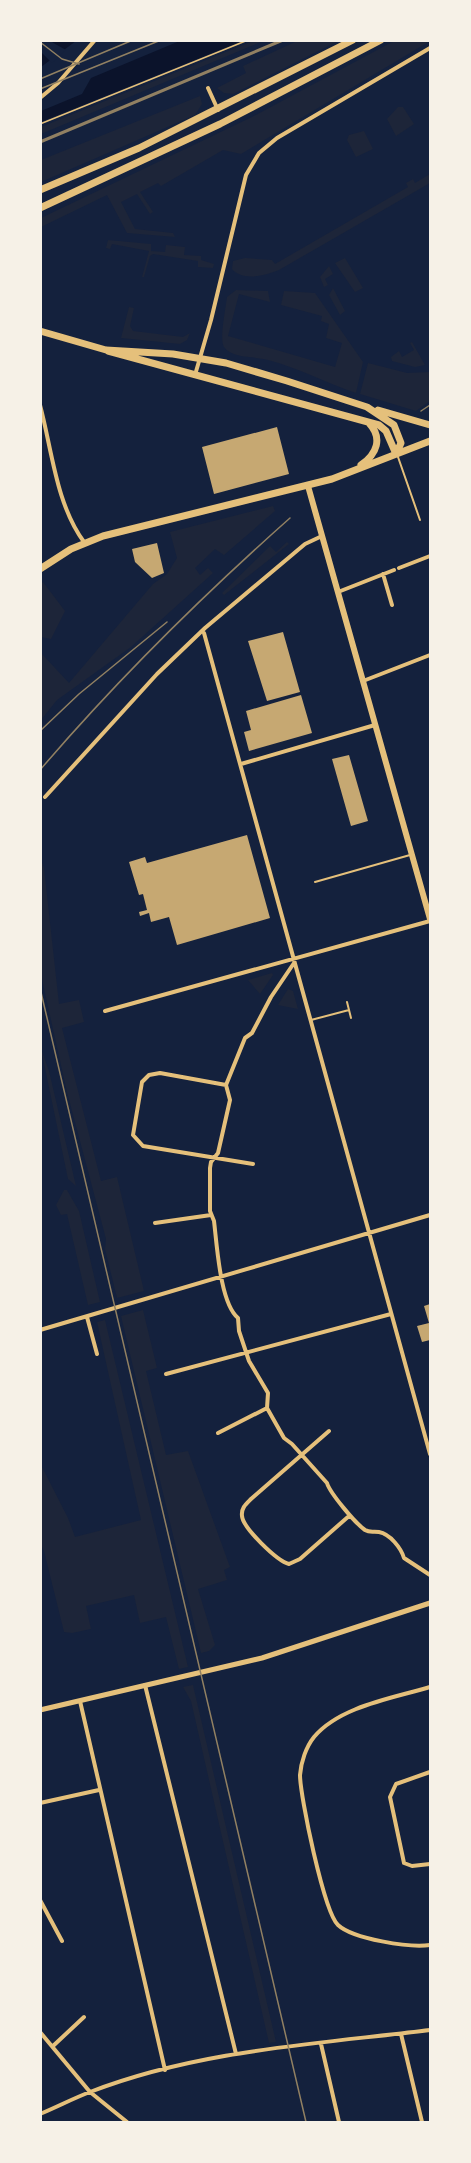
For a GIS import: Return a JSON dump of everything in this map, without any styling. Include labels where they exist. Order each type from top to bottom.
[{"type":"main road","points":[[40,190],[139,148],[354,40]]},
{"type":"main road","points":[[40,208],[220,124],[381,40]]},
{"type":"main road","points":[[40,331],[106,350],[201,358],[226,363],[430,425]]},
{"type":"main road","points":[[106,350],[114,355],[379,424],[386,431],[396,454]]},
{"type":"main road","points":[[366,407],[394,424],[401,443],[396,454]]},
{"type":"main road","points":[[349,473],[369,460],[375,452],[378,435],[368,422]]},
{"type":"main road","points":[[40,570],[56,557],[85,543],[124,530],[308,486],[349,473],[430,441]]},
{"type":"main road","points":[[308,486],[430,920]]},
{"type":"street","points":[[40,98],[58,83],[95,40]]},
{"type":"street","points":[[195,375],[237,206],[246,175],[255,158],[277,138],[430,48]]},
{"type":"street","points":[[208,88],[218,110]]},
{"type":"street","points":[[40,405],[63,499],[69,516],[85,543]]},
{"type":"street","points":[[45,796],[157,674],[204,633],[206,628],[297,551],[311,540],[322,536]]},
{"type":"street","points":[[399,568],[430,556]]},
{"type":"street","points":[[337,592],[394,570]]},
{"type":"street","points":[[383,574],[392,605]]},
{"type":"street","points":[[204,633],[430,1454]]},
{"type":"street","points":[[362,681],[430,655]]},
{"type":"street","points":[[241,764],[375,725]]},
{"type":"street","points":[[105,1011],[295,961],[430,920]]},
{"type":"street","points":[[295,961],[271,997],[252,1033],[245,1038],[226,1085],[230,1100],[218,1153],[210,1168],[211,1215],[214,1221],[228,1304],[231,1312],[238,1318],[254,1371],[261,1376],[268,1393],[267,1408],[284,1438],[327,1483],[329,1490],[343,1504],[349,1516],[368,1531],[383,1534],[402,1549],[404,1558],[430,1575]]},
{"type":"street","points":[[226,1085],[152,1074],[142,1082],[134,1122],[134,1138],[143,1146],[253,1164]]},
{"type":"street","points":[[155,1223],[211,1215]]},
{"type":"street","points":[[40,1330],[430,1215]]},
{"type":"street","points":[[166,1374],[391,1314]]},
{"type":"street","points":[[89,1316],[97,1354]]},
{"type":"street","points":[[218,1433],[267,1408]]},
{"type":"street","points":[[329,1431],[243,1508],[242,1517],[247,1527],[278,1559],[289,1564],[300,1559],[349,1516]]},
{"type":"street","points":[[40,1710],[275,1654],[430,1603]]},
{"type":"street","points":[[145,1685],[236,2054]]},
{"type":"street","points":[[430,1687],[352,1712],[331,1722],[309,1745],[300,1773],[312,1840],[334,1920],[345,1930],[374,1938],[406,1945],[430,1945]]},
{"type":"street","points":[[80,1700],[165,2070]]},
{"type":"street","points":[[430,1772],[396,1784],[390,1797],[404,1863],[412,1866],[430,1864]]},
{"type":"street","points":[[40,1803],[99,1790]]},
{"type":"street","points":[[40,1900],[62,1941]]},
{"type":"street","points":[[53,2046],[84,2017]]},
{"type":"street","points":[[40,2114],[90,2092],[165,2070],[236,2054],[430,2030]]},
{"type":"street","points":[[40,2032],[90,2092],[128,2122]]},
{"type":"street","points":[[401,2034],[422,2122]]},
{"type":"street","points":[[321,2044],[339,2122]]},
{"type":"lane","points":[[396,454],[420,520]]},
{"type":"lane","points":[[315,882],[413,854]]},
{"type":"lane","points":[[347,1002],[351,1018]]},
{"type":"lane","points":[[311,1020],[349,1010]]},
{"type":"path","points":[[40,124],[248,40]]},
{"type":"shaded area","points":[[182,40],[242,41],[41,122],[41,111],[82,94],[91,78]]},
{"type":"shaded area","points":[[41,41],[76,41],[41,67]]},
{"type":"shaded area","points":[[253,41],[263,41],[41,134],[41,127]]},
{"type":"shaded area","points":[[297,41],[338,41],[233,94],[224,93],[217,88],[246,73],[243,66]]},
{"type":"shaded area","points":[[394,41],[430,41],[241,154],[223,150],[161,186],[158,183],[140,192],[153,212],[150,214],[137,194],[121,202],[135,229],[173,233],[175,237],[127,233],[107,195],[41,227],[41,218],[252,117]]},
{"type":"shaded area","points":[[200,96],[202,104],[195,115],[41,182],[41,160]]},
{"type":"shaded area","points":[[398,107],[403,107],[414,124],[396,136],[387,119]]},
{"type":"shaded area","points":[[364,131],[373,149],[356,157],[347,140],[349,135]]},
{"type":"shaded area","points":[[430,174],[430,183],[279,270],[248,276],[232,269],[233,261],[245,258],[272,260],[275,264],[408,187],[406,183],[413,179],[415,183]]},
{"type":"shaded area","points":[[108,240],[151,244],[151,251],[165,252],[166,245],[185,247],[184,255],[201,256],[201,260],[214,264],[213,268],[198,267],[198,261],[153,254],[150,256],[144,277],[142,277],[149,251],[112,244],[110,249],[106,248]]},
{"type":"shaded area","points":[[345,258],[363,288],[355,292],[335,263]]},
{"type":"shaded area","points":[[329,266],[333,274],[325,279],[328,285],[324,287],[320,277]]},
{"type":"shaded area","points":[[333,288],[345,311],[340,315],[329,295]]},
{"type":"shaded area","points":[[236,290],[268,291],[270,302],[239,294],[228,336],[335,367],[342,343],[326,338],[329,324],[321,321],[322,316],[281,305],[284,291],[315,293],[363,362],[356,393],[279,363],[228,351],[224,347],[222,338],[223,323],[227,297]]},
{"type":"shaded area","points":[[129,307],[134,308],[130,326],[133,331],[183,337],[190,333],[187,340],[180,344],[121,338]]},
{"type":"shaded area","points":[[412,342],[425,365],[415,367],[392,361],[391,357],[399,351],[402,357],[414,350],[410,343]]},
{"type":"shaded area","points":[[368,363],[407,373],[430,372],[430,401],[416,411],[360,394]]},
{"type":"shaded area","points":[[273,506],[275,511],[224,555],[215,549],[195,568],[200,575],[208,568],[213,573],[131,647],[57,700],[41,720],[41,653],[69,683],[153,584],[167,574],[177,558],[170,532]]},
{"type":"shaded area","points":[[287,542],[289,544],[224,595],[222,593],[270,546],[276,552]]},
{"type":"shaded area","points":[[43,582],[65,611],[51,639],[41,637],[41,584]]},
{"type":"shaded area","points":[[40,857],[44,868],[59,1004],[79,1000],[84,1022],[62,1028],[101,1181],[117,1177],[144,1291],[117,1298],[105,1249],[106,1239],[67,1092],[40,967]]},
{"type":"shaded area","points":[[272,973],[273,975],[260,994],[248,980]]},
{"type":"shaded area","points":[[288,989],[293,991],[298,1009],[278,1005]]},
{"type":"shaded area","points":[[41,1049],[49,1071],[76,1186],[68,1179]]},
{"type":"shaded area","points":[[64,1190],[67,1190],[79,1211],[100,1302],[88,1305],[67,1214],[61,1215],[56,1205]]},
{"type":"shaded area","points":[[143,1310],[157,1368],[146,1371],[166,1455],[188,1451],[230,1567],[224,1570],[227,1580],[198,1589],[215,1645],[209,1651],[201,1653],[121,1316]]},
{"type":"shaded area","points":[[105,1320],[188,1667],[179,1669],[166,1617],[140,1623],[134,1595],[86,1606],[91,1629],[72,1633],[64,1632],[41,1545],[41,1465],[75,1537],[141,1520],[97,1322]]},
{"type":"shaded area","points":[[193,1685],[276,2042],[269,2043],[191,1701],[183,1687]]},
{"type":"pier","points":[[41,40],[50,41],[66,50],[52,63],[41,52]]},
{"type":"building","points":[[277,427],[289,474],[214,494],[202,447]]},
{"type":"building","points":[[157,543],[164,573],[152,578],[135,562],[132,549]]},
{"type":"building","points":[[283,632],[300,692],[267,701],[248,641]]},
{"type":"building","points":[[301,695],[312,733],[249,751],[244,732],[251,730],[246,711]]},
{"type":"building","points":[[349,755],[368,821],[351,826],[332,759]]},
{"type":"building","points":[[247,835],[270,918],[177,945],[169,917],[151,922],[149,913],[140,916],[139,912],[147,910],[143,894],[139,895],[129,862],[145,857],[147,863]]},
{"type":"building","points":[[430,1304],[430,1340],[422,1342],[417,1326],[429,1323],[424,1306]]},
{"type":"tram line","points":[[40,79],[133,40]]},
{"type":"tram line","points":[[40,89],[161,40]]},
{"type":"tram line","points":[[40,42],[62,59],[79,64]]},
{"type":"tram line","points":[[421,411],[430,405]]},
{"type":"tram line","points":[[40,770],[99,703],[161,640],[290,518]]},
{"type":"tram line","points":[[40,731],[79,694],[167,622]]},
{"type":"tram line","points":[[40,988],[306,2122]]},
{"type":"railway","points":[[40,142],[283,40]]}]
